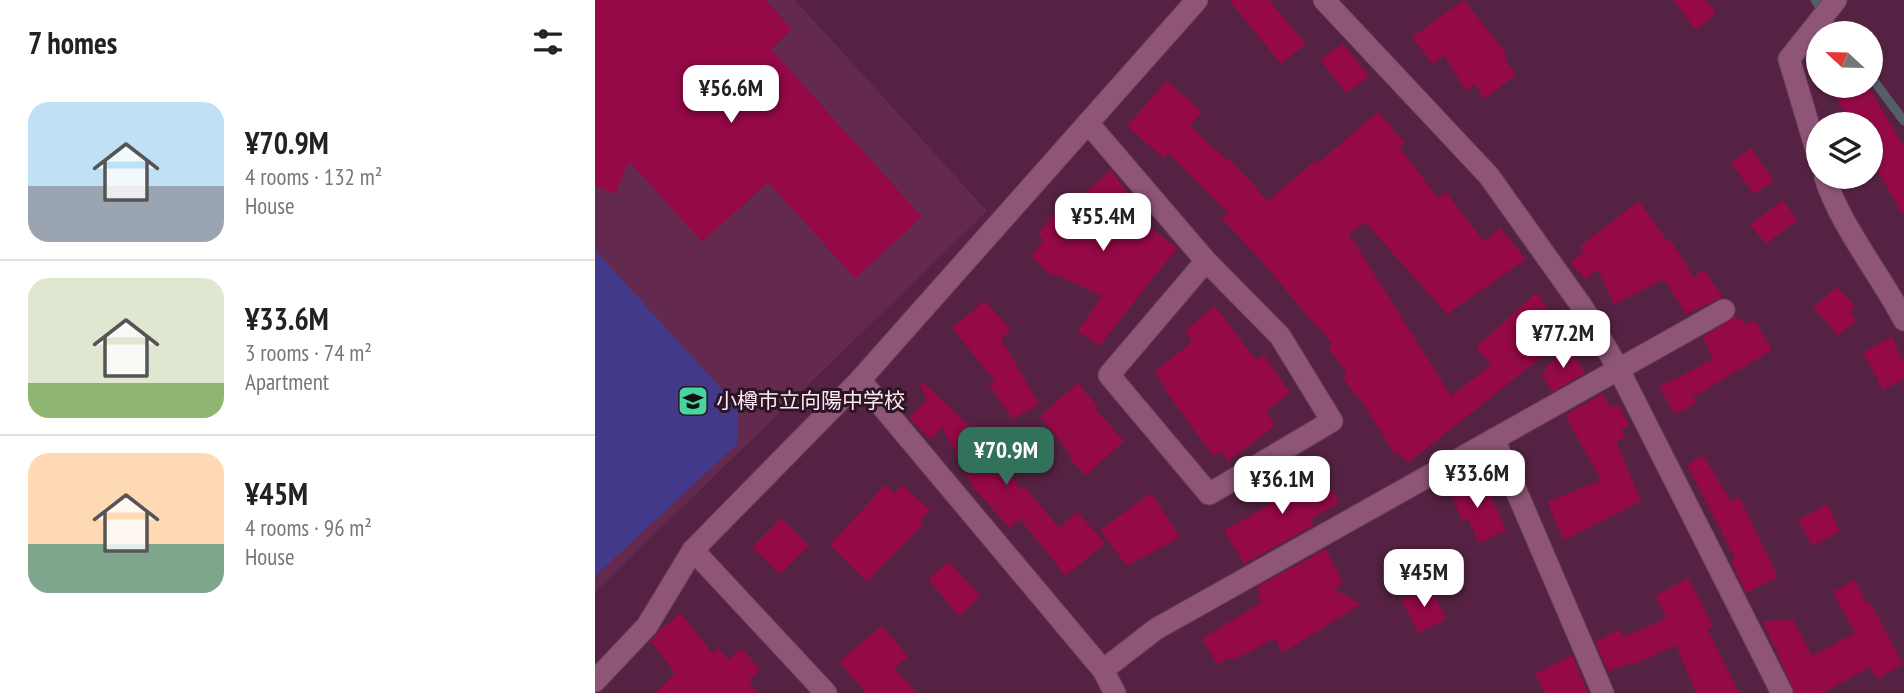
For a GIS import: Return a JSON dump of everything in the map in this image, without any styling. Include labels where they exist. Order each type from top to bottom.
[{"type":"street","points":[[595,681],[647,626],[693,550],[860,380],[1197,0]]},
{"type":"street","points":[[1324,0],[1489,176],[1583,308],[1619,370],[1782,693]]},
{"type":"street","points":[[1806,116],[1789,59],[1836,0]]},
{"type":"street","points":[[1088,123],[1206,261],[1279,336],[1332,421],[1209,494],[1109,375],[1206,261]]},
{"type":"street","points":[[1828,189],[1831,198],[1890,292],[1904,320]]},
{"type":"street","points":[[1103,670],[1156,629],[1724,310]]},
{"type":"street","points":[[860,380],[1103,670],[1115,693]]},
{"type":"street","points":[[1493,439],[1603,693]]},
{"type":"street","points":[[693,550],[826,693]]},
{"type":"shaded area","name":"小樽市立向陽中学校","points":[[595,0],[795,0],[987,211],[595,592]]},
{"type":"shaded area","points":[[595,250],[738,407],[737,444],[595,576]]},
{"type":"building","points":[[595,0],[765,0],[792,29],[771,49],[922,217],[855,278],[768,182],[702,242],[629,161],[615,194],[595,186]]},
{"type":"building","points":[[1229,0],[1269,0],[1306,44],[1281,64]]},
{"type":"building","points":[[1464,0],[1507,55],[1504,58],[1516,75],[1484,99],[1475,84],[1466,91],[1444,55],[1433,64],[1412,37]]},
{"type":"building","points":[[1673,0],[1705,0],[1716,13],[1696,30]]},
{"type":"building","points":[[1343,44],[1369,76],[1346,93],[1320,59]]},
{"type":"building","points":[[1167,81],[1202,112],[1190,126],[1227,160],[1229,158],[1268,201],[1378,112],[1405,143],[1399,147],[1438,198],[1446,192],[1484,242],[1500,228],[1526,259],[1447,314],[1365,222],[1349,234],[1451,396],[1491,365],[1476,347],[1536,293],[1555,318],[1551,322],[1563,340],[1408,463],[1398,452],[1395,455],[1358,395],[1356,397],[1343,377],[1347,373],[1328,347],[1332,343],[1221,218],[1228,213],[1168,153],[1164,158],[1127,126]]},
{"type":"building","points":[[1836,98],[1875,98],[1904,147],[1904,217],[1883,180],[1883,112],[1844,112]]},
{"type":"building","points":[[1751,148],[1774,181],[1754,194],[1731,163]]},
{"type":"building","points":[[1111,170],[1132,200],[1123,207],[1177,248],[1099,346],[1078,331],[1102,296],[1055,274],[1053,277],[1031,257],[1044,239],[1038,234],[1054,213],[1057,216]]},
{"type":"building","points":[[1783,200],[1797,220],[1766,244],[1750,225]]},
{"type":"building","points":[[1639,201],[1668,242],[1671,240],[1693,277],[1704,270],[1723,297],[1686,314],[1664,279],[1614,304],[1598,270],[1585,279],[1571,263],[1584,251],[1580,246]]},
{"type":"building","points":[[1837,287],[1854,305],[1850,312],[1857,320],[1838,335],[1813,307]]},
{"type":"building","points":[[985,301],[1011,330],[1001,339],[1039,404],[1012,419],[989,384],[995,381],[952,328]]},
{"type":"building","points":[[1215,306],[1256,360],[1264,355],[1290,393],[1266,411],[1275,426],[1228,461],[1221,451],[1213,456],[1166,391],[1155,371],[1192,342],[1185,331]]},
{"type":"building","points":[[1735,316],[1738,320],[1742,318],[1745,325],[1755,320],[1772,350],[1693,397],[1697,403],[1675,414],[1659,387],[1713,359],[1703,337]]},
{"type":"building","points":[[1892,337],[1904,363],[1904,379],[1883,390],[1863,352]]},
{"type":"building","points":[[1566,344],[1585,373],[1552,392],[1542,374]]},
{"type":"building","points":[[923,382],[1002,457],[1020,489],[1024,486],[1059,528],[1077,512],[1105,543],[1066,576],[1020,519],[1010,528],[973,487],[942,427],[931,439],[909,418],[927,400],[920,385]]},
{"type":"building","points":[[1078,383],[1098,407],[1095,409],[1124,441],[1086,475],[1069,458],[1071,455],[1040,416]]},
{"type":"building","points":[[1602,394],[1611,408],[1618,404],[1629,425],[1621,430],[1625,437],[1616,442],[1641,501],[1564,540],[1547,502],[1601,480],[1565,415]]},
{"type":"building","points":[[1703,455],[1731,501],[1739,497],[1778,577],[1746,593],[1731,561],[1735,559],[1687,464]]},
{"type":"building","points":[[1289,462],[1307,480],[1320,473],[1339,502],[1311,519],[1314,525],[1244,564],[1224,530],[1291,490],[1283,465]]},
{"type":"building","points":[[1454,477],[1474,494],[1487,488],[1506,530],[1479,543],[1468,519],[1462,521],[1447,481]]},
{"type":"building","points":[[885,485],[895,493],[902,485],[930,510],[920,520],[923,524],[867,582],[830,545]]},
{"type":"building","points":[[1151,493],[1180,537],[1127,566],[1100,530]]},
{"type":"building","points":[[1827,504],[1840,531],[1812,546],[1798,520]]},
{"type":"building","points":[[782,518],[809,546],[780,574],[752,547]]},
{"type":"building","points":[[1326,549],[1343,583],[1334,589],[1361,604],[1282,653],[1275,638],[1234,660],[1232,657],[1217,664],[1202,639],[1262,602],[1257,595],[1261,593],[1257,587]]},
{"type":"building","points":[[949,562],[980,595],[959,616],[928,579]]},
{"type":"building","points":[[1688,578],[1713,626],[1707,629],[1739,693],[1696,693],[1676,645],[1635,664],[1608,671],[1595,642],[1619,629],[1623,637],[1667,618],[1655,596]]},
{"type":"building","points":[[1855,580],[1867,604],[1870,602],[1903,664],[1877,679],[1870,667],[1822,693],[1795,693],[1763,621],[1793,620],[1812,656],[1855,633],[1833,592]]},
{"type":"building","points":[[1430,586],[1446,619],[1418,633],[1401,599]]},
{"type":"building","points":[[681,613],[712,653],[719,648],[728,660],[742,649],[760,669],[749,681],[757,693],[656,693],[675,673],[651,641]]},
{"type":"building","points":[[882,626],[908,657],[894,668],[917,693],[866,693],[839,662]]},
{"type":"building","points":[[1572,655],[1588,693],[1545,693],[1535,674]]},
{"type":"waterway","points":[[1815,0],[1829,21]]},
{"type":"waterway","points":[[1883,93],[1904,121]]},
{"type":"place","name":"小樽市立向陽中学校","points":[[693,401]]}]
